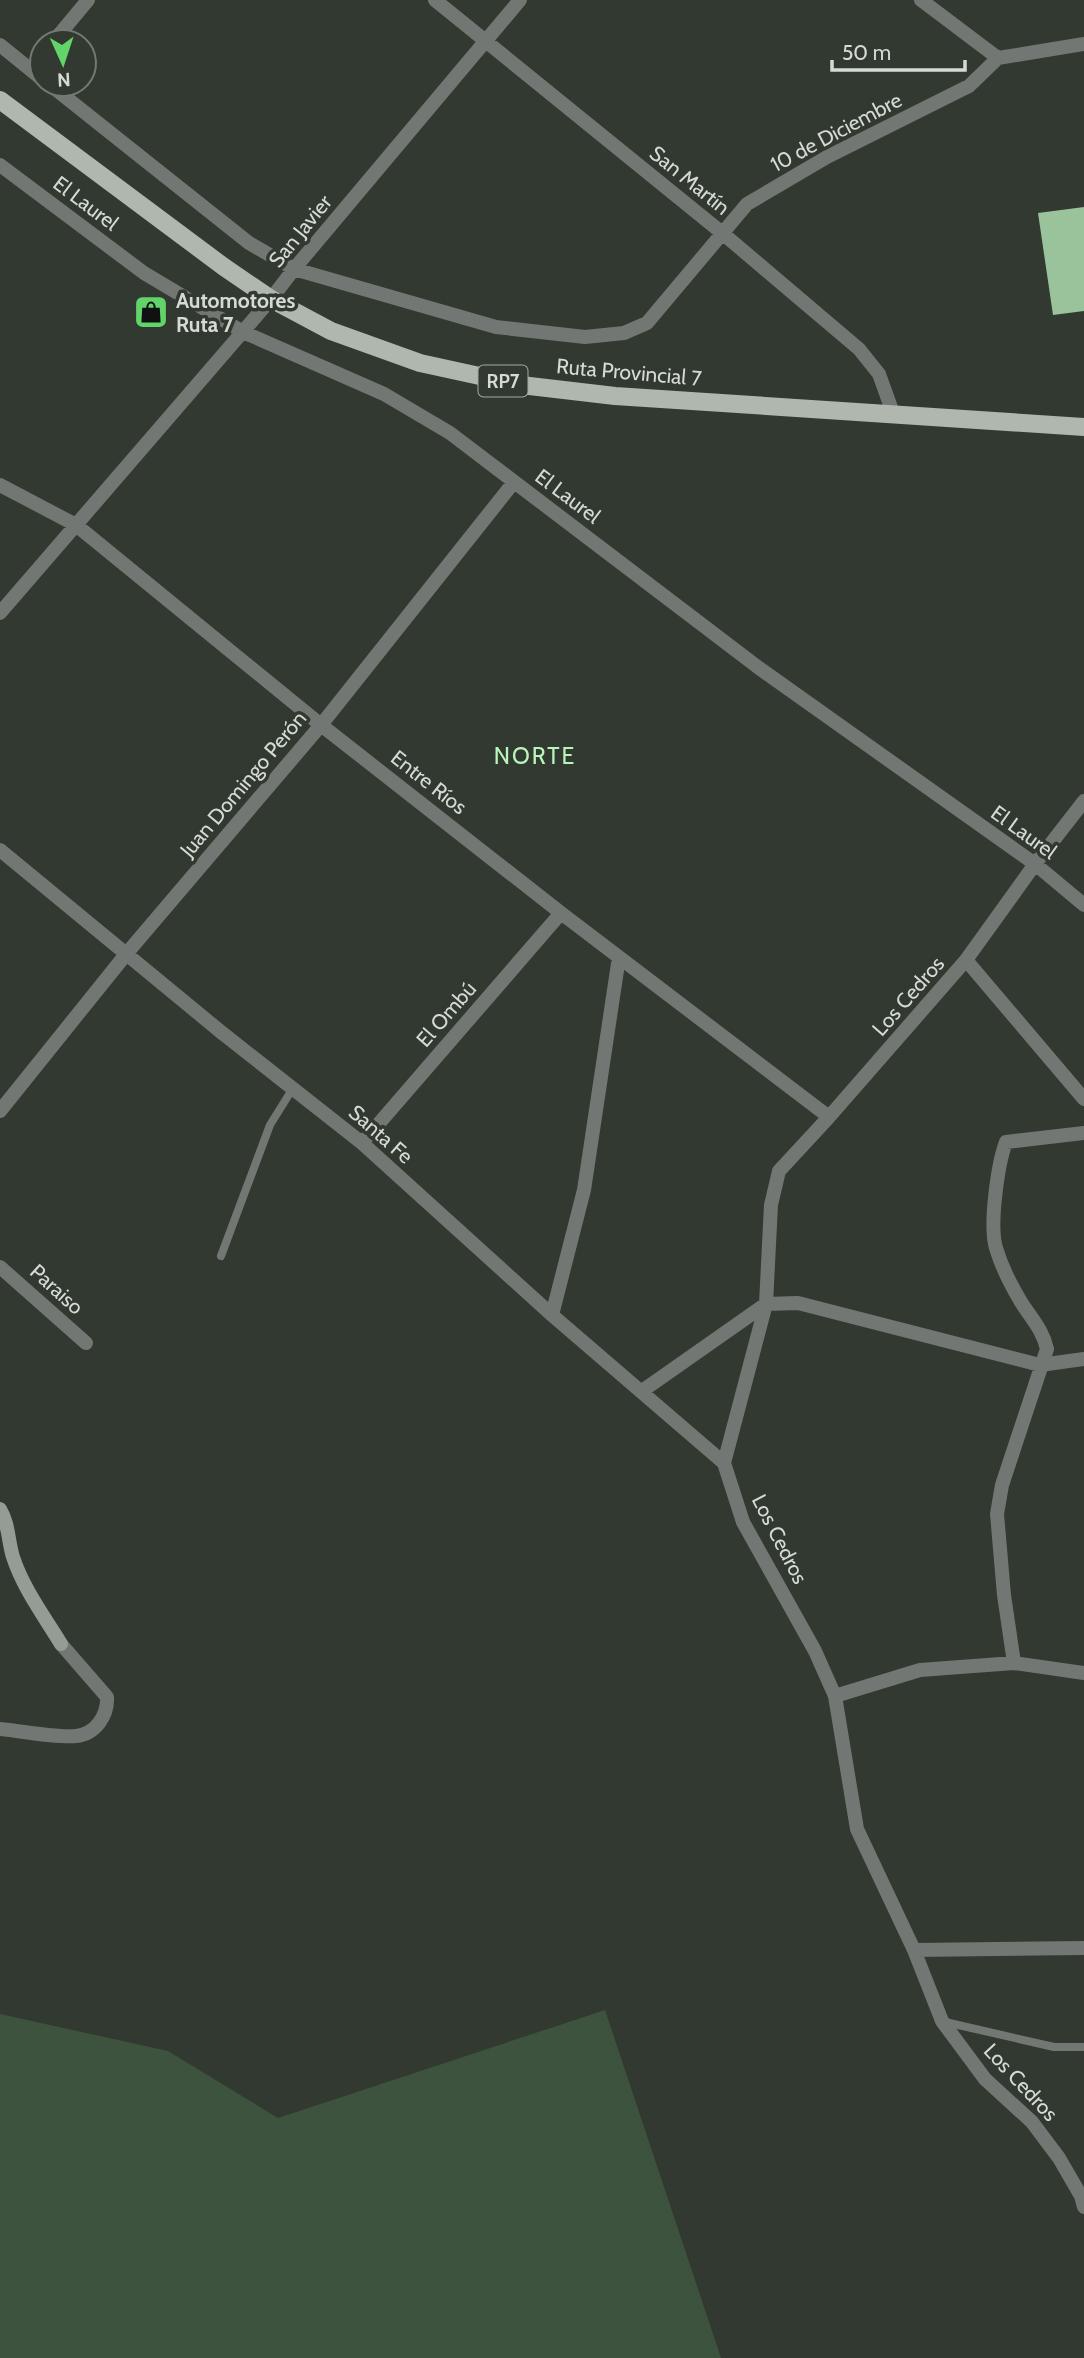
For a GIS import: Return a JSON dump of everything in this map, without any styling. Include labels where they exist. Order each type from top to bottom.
[{"type":"main road","name":"Ruta Provincial 7","points":[[2,105],[271,299],[331,331],[419,363],[521,385],[615,396],[1084,427]]},
{"type":"main road","points":[[0,1509],[5,1517],[13,1556],[26,1587],[61,1644]]},
{"type":"street","points":[[65,28],[88,0]]},
{"type":"street","name":"San Martín","points":[[435,0],[721,232],[859,349],[879,374],[893,413]]},
{"type":"street","name":"San Javier","points":[[0,613],[271,299],[520,0]]},
{"type":"street","points":[[921,0],[998,58],[1084,44]]},
{"type":"street","points":[[0,45],[28,67]]},
{"type":"street","name":"10 de Diciembre","points":[[294,269],[496,327],[585,337],[624,333],[647,323],[747,204],[827,158],[969,86],[998,58]]},
{"type":"street","points":[[66,98],[249,243],[294,269]]},
{"type":"street","name":"El Laurel","points":[[0,165],[144,273],[243,332],[384,394],[450,433],[760,668],[1035,864],[1084,905]]},
{"type":"street","name":"Juan Domingo Perón","points":[[0,1111],[127,953],[321,724],[514,482]]},
{"type":"street","name":"Entre Ríos","points":[[0,485],[76,525],[321,724],[561,913],[829,1117]]},
{"type":"street","name":"Los Cedros","points":[[1084,801],[1035,864],[967,960],[779,1171],[771,1205],[766,1304],[724,1463],[743,1522],[815,1651],[835,1696],[856,1829],[914,1950],[942,2021],[985,2079],[1032,2122],[1059,2158],[1081,2196],[1084,2207]]},
{"type":"street","name":"Santa Fe","points":[[0,850],[362,1143],[552,1314],[724,1463]]},
{"type":"street","name":"El Ombú","points":[[362,1143],[561,913]]},
{"type":"street","points":[[552,1314],[584,1190],[619,957]]},
{"type":"street","points":[[967,960],[1084,1099]]},
{"type":"street","points":[[1014,1663],[1004,1595],[997,1514],[1002,1485],[1047,1349],[1044,1335],[1020,1301],[996,1248],[994,1231],[1000,1158],[1006,1142],[1084,1133]]},
{"type":"street","name":"Paraiso","points":[[0,1267],[86,1343]]},
{"type":"street","points":[[642,1391],[766,1304],[798,1303],[1040,1365],[1084,1359]]},
{"type":"street","points":[[0,1729],[78,1736],[96,1727],[107,1708],[107,1697],[61,1644]]},
{"type":"street","points":[[835,1696],[920,1670],[1014,1663],[1084,1673]]},
{"type":"street","points":[[914,1950],[1084,1948]]},
{"type":"lane","points":[[221,1256],[270,1125],[293,1088]]},
{"type":"lane","points":[[942,2021],[1054,2047],[1084,2047]]},
{"type":"green space","points":[[605,2010],[721,2358],[0,2358],[0,2014],[168,2051],[278,2118]]},
{"type":"building","points":[[1084,207],[1084,311],[1053,315],[1038,213]]},
{"type":"place","name":"Automotores Ruta 7","points":[[151,312]]},
{"type":"district","name":"NORTE","points":[[535,756]]}]
